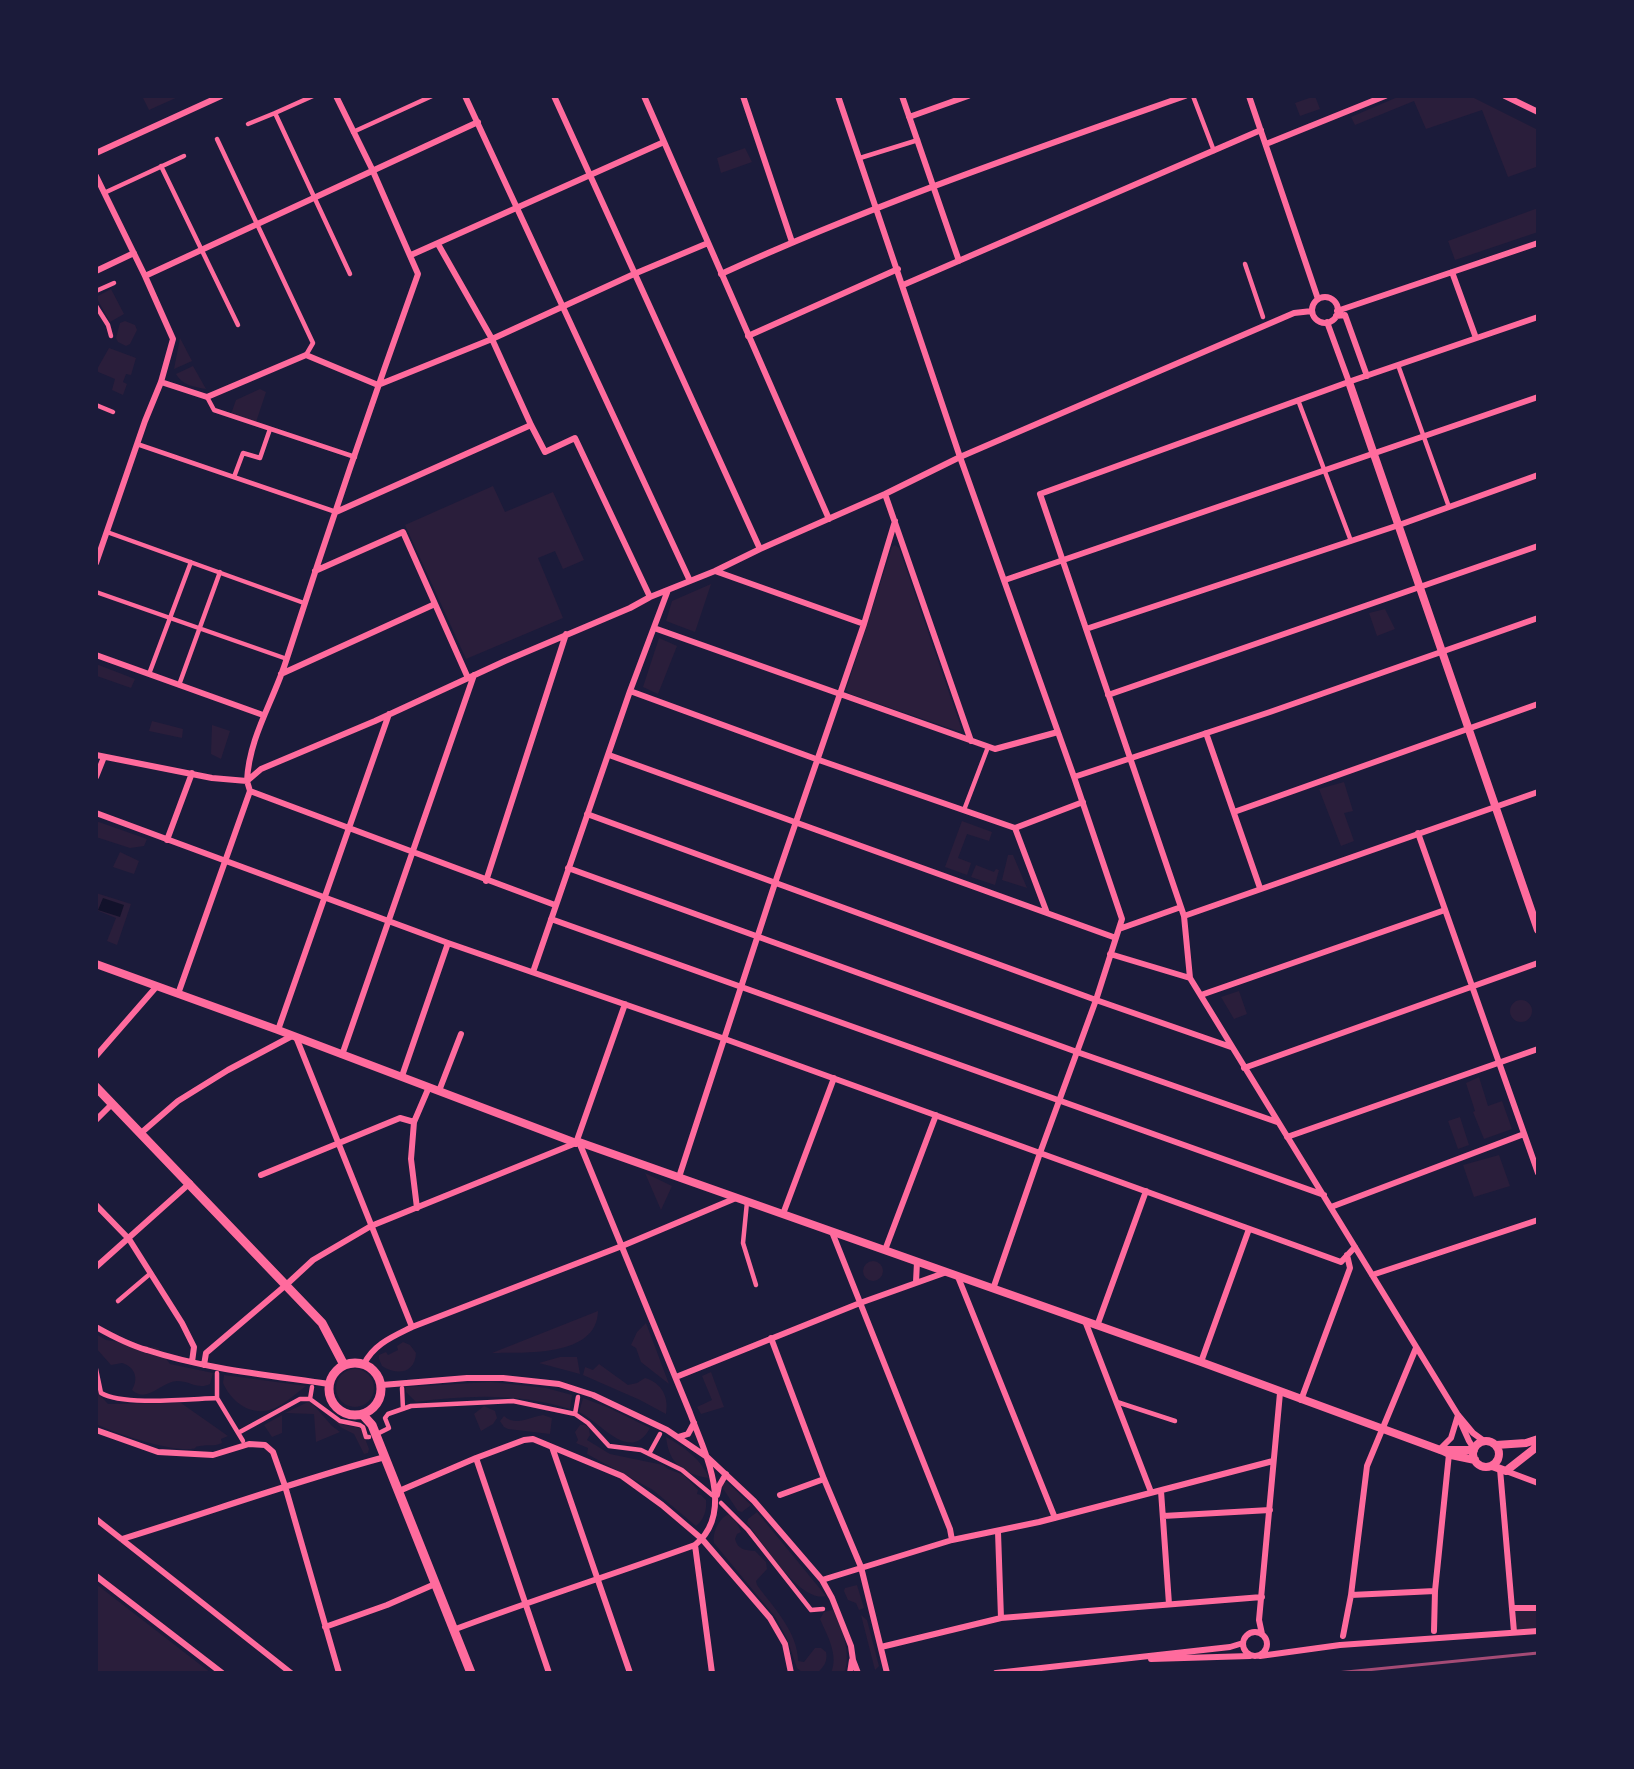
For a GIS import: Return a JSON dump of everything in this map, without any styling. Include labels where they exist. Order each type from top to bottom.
[{"type":"main road","points":[[96,1087],[322,1323],[344,1365]]},
{"type":"main road","points":[[364,1364],[376,1372],[382,1385],[380,1400],[370,1411],[363,1414],[354,1416],[345,1414],[332,1402],[329,1384],[332,1376],[344,1365],[364,1364]]},
{"type":"main road","points":[[363,1414],[372,1425],[385,1456],[471,1673]]},
{"type":"street","points":[[96,153],[220,96]]},
{"type":"street","points":[[248,124],[313,96]]},
{"type":"street","points":[[178,993],[250,791],[247,781],[248,760],[263,715],[281,674],[378,385],[418,274],[336,96]]},
{"type":"street","points":[[353,132],[432,96]]},
{"type":"street","points":[[465,96],[690,581]]},
{"type":"street","points":[[554,96],[760,549]]},
{"type":"street","points":[[644,96],[828,519]]},
{"type":"street","points":[[743,96],[792,242]]},
{"type":"street","points":[[838,96],[960,457],[1083,802],[1122,919],[1096,1000],[993,1289]]},
{"type":"street","points":[[902,96],[959,261]]},
{"type":"street","points":[[909,117],[968,96]]},
{"type":"street","points":[[721,274],[792,242],[933,186],[1185,96]]},
{"type":"street","points":[[1193,96],[1214,151]]},
{"type":"street","points":[[1249,96],[1318,299]]},
{"type":"street","points":[[1266,144],[1384,96]]},
{"type":"street","points":[[1505,96],[1538,112]]},
{"type":"street","points":[[275,113],[350,274]]},
{"type":"street","points":[[145,276],[478,122]]},
{"type":"street","points":[[903,285],[1261,130]]},
{"type":"street","points":[[161,382],[207,397],[306,355],[313,343],[217,139]]},
{"type":"street","points":[[860,159],[918,140]]},
{"type":"street","points":[[411,255],[664,142]]},
{"type":"street","points":[[104,193],[184,156]]},
{"type":"street","points":[[161,166],[238,325]]},
{"type":"street","points":[[96,176],[173,339],[161,382],[96,562]]},
{"type":"street","points":[[306,355],[378,385],[492,339],[708,243]]},
{"type":"street","points":[[1337,313],[1335,303],[1329,298],[1318,299],[1313,304],[1312,311],[1319,321],[1327,322],[1337,313],[1538,243]]},
{"type":"street","points":[[438,244],[492,339],[545,452],[575,438],[650,597]]},
{"type":"street","points":[[96,271],[134,253]]},
{"type":"street","points":[[1245,264],[1263,316]]},
{"type":"street","points":[[748,336],[898,269]]},
{"type":"street","points":[[1452,272],[1476,338]]},
{"type":"street","points":[[96,291],[114,283]]},
{"type":"street","points":[[96,306],[108,325],[111,336]]},
{"type":"street","points":[[96,755],[212,778],[247,781],[261,769],[630,608],[650,597],[715,571],[885,494],[960,457],[1293,313],[1312,311]]},
{"type":"street","points":[[1337,313],[1345,315],[1367,376]]},
{"type":"street","points":[[1538,317],[1298,400],[1040,494],[1184,916],[1190,978],[1458,1415],[1473,1433],[1484,1441],[1496,1445],[1526,1443],[1538,1439]]},
{"type":"street","points":[[1327,322],[1538,930]]},
{"type":"street","points":[[1398,365],[1449,507]]},
{"type":"street","points":[[207,397],[214,410],[355,457]]},
{"type":"street","points":[[1005,580],[1538,397]]},
{"type":"street","points":[[1298,400],[1351,541]]},
{"type":"street","points":[[96,405],[113,411]]},
{"type":"street","points":[[137,444],[336,512],[531,425]]},
{"type":"street","points":[[234,477],[243,453],[260,458],[270,429]]},
{"type":"street","points":[[1086,630],[1399,525],[1538,475]]},
{"type":"street","points":[[885,494],[971,741]]},
{"type":"street","points":[[680,1177],[816,759],[864,624],[895,521]]},
{"type":"street","points":[[107,532],[304,603]]},
{"type":"street","points":[[315,571],[403,532],[435,604],[471,676],[342,1055]]},
{"type":"street","points":[[1108,695],[1538,546]]},
{"type":"street","points":[[150,674],[191,562]]},
{"type":"street","points":[[715,571],[864,624]]},
{"type":"street","points":[[179,685],[220,572]]},
{"type":"street","points":[[533,972],[630,691],[668,590]]},
{"type":"street","points":[[96,592],[286,659]]},
{"type":"street","points":[[281,674],[435,604]]},
{"type":"street","points":[[1074,777],[1206,734],[1538,618]]},
{"type":"street","points":[[654,628],[995,749],[1058,732]]},
{"type":"street","points":[[486,880],[566,634]]},
{"type":"street","points":[[96,655],[263,715]]},
{"type":"street","points":[[630,691],[1015,828],[1083,802]]},
{"type":"street","points":[[1234,812],[1538,704]]},
{"type":"street","points":[[278,1030],[389,714]]},
{"type":"street","points":[[1206,734],[1260,888]]},
{"type":"street","points":[[964,810],[988,747]]},
{"type":"street","points":[[609,755],[1116,938]]},
{"type":"street","points":[[96,777],[104,757]]},
{"type":"street","points":[[167,840],[192,773]]},
{"type":"street","points":[[250,791],[555,905]]},
{"type":"street","points":[[1184,916],[1538,792]]},
{"type":"street","points":[[96,813],[448,943],[725,1039],[1341,1262],[1356,1247]]},
{"type":"street","points":[[587,814],[1231,1047]]},
{"type":"street","points":[[1015,828],[1047,913]]},
{"type":"street","points":[[1418,833],[1538,1173]]},
{"type":"street","points":[[568,868],[1278,1122]]},
{"type":"street","points":[[1119,929],[1181,907]]},
{"type":"street","points":[[1201,995],[1445,910]]},
{"type":"street","points":[[551,919],[1324,1195]]},
{"type":"street","points":[[402,1076],[448,943]]},
{"type":"street","points":[[1110,954],[1190,978]]},
{"type":"street","points":[[1244,1068],[1538,963]]},
{"type":"street","points":[[96,964],[577,1143],[737,1197],[944,1273],[1201,1362],[1444,1452],[1475,1460]]},
{"type":"street","points":[[96,1056],[158,986]]},
{"type":"street","points":[[625,1004],[577,1143],[622,1246],[694,1423],[707,1457],[716,1499]]},
{"type":"street","points":[[439,1092],[461,1034]]},
{"type":"street","points":[[141,1133],[178,1101],[228,1070],[294,1037]]},
{"type":"street","points":[[294,1037],[412,1328]]},
{"type":"street","points":[[1287,1137],[1538,1049]]},
{"type":"street","points":[[783,1214],[834,1078]]},
{"type":"street","points":[[417,1208],[411,1159],[414,1122],[429,1087]]},
{"type":"street","points":[[96,1120],[112,1104]]},
{"type":"street","points":[[885,1250],[936,1115]]},
{"type":"street","points":[[261,1175],[400,1118],[414,1122]]},
{"type":"street","points":[[1331,1207],[1524,1134]]},
{"type":"street","points":[[204,1365],[206,1353],[313,1260],[371,1226],[577,1143]]},
{"type":"street","points":[[96,1267],[190,1183]]},
{"type":"street","points":[[1097,1326],[1146,1191]]},
{"type":"street","points":[[364,1364],[370,1352],[387,1339],[622,1246],[737,1197]]},
{"type":"street","points":[[747,1202],[743,1243],[756,1285]]},
{"type":"street","points":[[96,1205],[129,1239],[194,1347],[206,1353]]},
{"type":"street","points":[[1372,1275],[1538,1220]]},
{"type":"street","points":[[1201,1362],[1249,1228]]},
{"type":"street","points":[[832,1232],[951,1529],[952,1540]]},
{"type":"street","points":[[1301,1400],[1350,1268],[1347,1255]]},
{"type":"street","points":[[916,1282],[917,1262]]},
{"type":"street","points":[[676,1377],[860,1303],[944,1273]]},
{"type":"street","points":[[118,1301],[151,1274]]},
{"type":"street","points":[[958,1277],[1055,1518]]},
{"type":"street","points":[[1085,1321],[1151,1492]]},
{"type":"street","points":[[96,1328],[144,1350],[204,1365],[329,1384]]},
{"type":"street","points":[[771,1338],[824,1479],[861,1567],[887,1673]]},
{"type":"street","points":[[192,1362],[194,1347]]},
{"type":"street","points":[[1342,1636],[1351,1595],[1367,1466],[1416,1348]]},
{"type":"street","points":[[96,1369],[101,1393],[110,1398],[156,1400],[217,1398]]},
{"type":"street","points":[[217,1373],[217,1398],[243,1441]]},
{"type":"street","points":[[382,1385],[467,1378],[503,1378],[559,1384],[593,1395],[667,1430],[707,1457],[754,1501],[822,1580],[847,1636],[852,1660],[858,1673]]},
{"type":"street","points":[[310,1399],[312,1387]]},
{"type":"street","points":[[402,1388],[403,1409]]},
{"type":"street","points":[[1280,1393],[1259,1620],[1267,1643],[1282,1652]]},
{"type":"street","points":[[576,1414],[578,1397]]},
{"type":"street","points":[[238,1433],[300,1400],[310,1399],[340,1421],[360,1425],[366,1437],[369,1437]]},
{"type":"street","points":[[379,1433],[389,1428],[385,1418],[388,1414],[403,1409],[432,1405],[513,1401],[576,1414],[588,1423],[609,1446],[641,1450],[682,1470],[747,1530],[811,1610],[824,1609]]},
{"type":"street","points":[[1117,1402],[1175,1420]]},
{"type":"street","points":[[1458,1415],[1474,1449],[1475,1460],[1480,1466],[1499,1469],[1538,1483]]},
{"type":"street","points":[[1434,1631],[1444,1452],[1458,1415]]},
{"type":"street","points":[[677,1437],[688,1434],[694,1423]]},
{"type":"street","points":[[96,1430],[158,1452],[213,1455],[249,1444],[265,1445],[273,1452],[339,1673]]},
{"type":"street","points":[[649,1454],[660,1434]]},
{"type":"street","points":[[399,1491],[524,1440],[533,1439],[582,1457],[622,1476],[662,1505],[702,1539],[770,1618],[785,1644],[791,1673]]},
{"type":"street","points":[[1444,1452],[1474,1449],[1484,1441]]},
{"type":"street","points":[[1499,1469],[1534,1449],[1538,1443]]},
{"type":"street","points":[[1496,1445],[1499,1455],[1497,1461],[1514,1632]]},
{"type":"street","points":[[552,1447],[630,1673]]},
{"type":"street","points":[[122,1539],[385,1456]]},
{"type":"street","points":[[476,1458],[549,1673]]},
{"type":"street","points":[[822,1580],[952,1540],[1055,1518],[1273,1461]]},
{"type":"street","points":[[453,1630],[695,1545],[702,1539],[710,1523],[719,1486],[726,1474]]},
{"type":"street","points":[[780,1495],[824,1479]]},
{"type":"street","points":[[1161,1491],[1168,1604]]},
{"type":"street","points":[[1163,1516],[1270,1510]]},
{"type":"street","points":[[96,1520],[291,1673]]},
{"type":"street","points":[[998,1532],[1001,1618]]},
{"type":"street","points":[[695,1545],[712,1673]]},
{"type":"street","points":[[96,1576],[222,1673]]},
{"type":"street","points":[[326,1627],[387,1605],[435,1584]]},
{"type":"street","points":[[1351,1595],[1436,1591]]},
{"type":"street","points":[[881,1647],[1001,1618],[1262,1596]]},
{"type":"street","points":[[1513,1608],[1538,1608]]},
{"type":"street","points":[[1250,1656],[1244,1650],[1243,1643],[1246,1636],[1253,1632],[1259,1620]]},
{"type":"street","points":[[1109,1659],[1260,1656],[1341,1645],[1538,1630]]},
{"type":"street","points":[[1253,1632],[1262,1634]]},
{"type":"street","points":[[996,1673],[1230,1647],[1243,1643]]},
{"type":"street","points":[[1260,1656],[1265,1651],[1267,1643]]},
{"type":"street","points":[[850,1673],[852,1660]]},
{"type":"shaded area","points":[[142,96],[180,96],[149,110]]},
{"type":"shaded area","points":[[1315,96],[1320,109],[1300,116],[1295,103]]},
{"type":"shaded area","points":[[1400,96],[1470,96],[1538,130],[1538,172],[1536,167],[1508,177],[1482,110],[1426,129],[1414,101],[1355,125],[1351,117]]},
{"type":"shaded area","points":[[745,148],[752,162],[721,173],[717,158]]},
{"type":"shaded area","points":[[1538,208],[1538,232],[1455,260],[1448,241]]},
{"type":"shaded area","points":[[111,289],[124,314],[110,322],[96,297]]},
{"type":"shaded area","points":[[125,321],[135,325],[137,330],[130,344],[126,346],[118,342],[116,338],[120,323]]},
{"type":"shaded area","points":[[180,338],[192,361],[174,369]]},
{"type":"shaded area","points":[[109,348],[136,358],[131,375],[126,374],[123,382],[127,384],[123,395],[112,390],[115,379],[96,371]]},
{"type":"shaded area","points":[[193,366],[206,389],[185,383],[176,374]]},
{"type":"shaded area","points":[[260,389],[266,392],[256,422],[231,414],[236,400]]},
{"type":"shaded area","points":[[493,486],[505,512],[553,492],[584,560],[563,569],[555,551],[538,558],[563,618],[466,659],[405,525]]},
{"type":"shaded area","points":[[895,545],[899,548],[961,732],[850,694],[846,690],[892,547]]},
{"type":"shaded area","points":[[711,584],[695,632],[666,621],[672,601]]},
{"type":"shaded area","points":[[1385,609],[1395,629],[1377,636],[1369,613]]},
{"type":"shaded area","points":[[659,638],[677,646],[658,694],[643,687]]},
{"type":"shaded area","points":[[96,664],[135,679],[131,688],[97,676],[96,679]]},
{"type":"shaded area","points":[[152,721],[183,729],[182,738],[149,731]]},
{"type":"shaded area","points":[[212,725],[230,731],[221,759],[211,754]]},
{"type":"shaded area","points":[[1344,782],[1353,811],[1344,813],[1354,841],[1341,846],[1319,789]]},
{"type":"shaded area","points":[[96,821],[147,839],[144,846],[130,848],[96,837]]},
{"type":"shaded area","points":[[962,821],[992,832],[989,841],[967,834],[958,858],[971,863],[967,875],[945,867]]},
{"type":"shaded area","points":[[120,852],[139,861],[134,874],[113,867]]},
{"type":"shaded area","points":[[1008,855],[1013,855],[1027,888],[1002,880]]},
{"type":"shaded area","points":[[976,865],[994,872],[996,869],[999,870],[995,885],[971,877]]},
{"type":"shaded area","points":[[96,893],[131,904],[117,945],[107,941],[116,918],[96,910]]},
{"type":"shaded area","points":[[103,898],[124,905],[120,917],[98,910]]},
{"type":"shaded area","points":[[1239,991],[1247,1014],[1234,1019],[1221,997]]},
{"type":"shaded area","points":[[1517,1000],[1525,1000],[1532,1007],[1532,1015],[1525,1022],[1517,1022],[1510,1015],[1510,1007]]},
{"type":"shaded area","points":[[1479,1077],[1488,1106],[1502,1101],[1512,1129],[1484,1139],[1473,1112],[1475,1111],[1466,1083]]},
{"type":"shaded area","points":[[1460,1117],[1469,1145],[1458,1149],[1448,1121]]},
{"type":"shaded area","points":[[1499,1155],[1510,1186],[1474,1197],[1463,1165]]},
{"type":"shaded area","points":[[645,1173],[672,1186],[661,1210]]},
{"type":"shaded area","points":[[869,1261],[877,1261],[883,1267],[883,1275],[877,1281],[869,1281],[863,1275],[863,1267]]},
{"type":"shaded area","points":[[598,1311],[594,1326],[585,1337],[572,1345],[539,1352],[492,1353]]},
{"type":"shaded area","points":[[646,1323],[669,1384],[641,1362],[636,1348],[631,1345],[637,1332]]},
{"type":"shaded area","points":[[96,1334],[106,1340],[158,1348],[170,1364],[213,1373],[210,1384],[198,1386],[177,1381],[149,1394],[138,1394],[132,1390],[135,1381],[133,1370],[122,1363],[111,1365],[96,1348]]},
{"type":"shaded area","points":[[403,1342],[410,1345],[416,1353],[413,1365],[400,1372],[382,1366],[379,1355],[386,1352],[388,1355],[398,1350],[397,1346]]},
{"type":"shaded area","points":[[560,1357],[577,1357],[580,1374],[539,1363]]},
{"type":"shaded area","points":[[599,1364],[628,1385],[645,1378],[656,1383],[665,1396],[666,1414],[583,1375],[585,1367],[593,1370]]},
{"type":"shaded area","points":[[355,1369],[369,1374],[374,1388],[369,1402],[355,1407],[341,1402],[336,1388],[341,1374]]},
{"type":"shaded area","points":[[711,1372],[724,1407],[701,1414],[697,1407],[712,1400],[702,1376]]},
{"type":"shaded area","points":[[224,1375],[306,1386],[275,1408],[257,1411],[239,1404],[234,1399],[223,1383]]},
{"type":"shaded area","points":[[491,1382],[546,1388],[572,1395],[570,1409],[532,1400],[493,1397],[416,1402],[406,1392],[406,1387]]},
{"type":"shaded area","points":[[96,1391],[108,1404],[181,1403],[228,1436],[221,1439],[222,1443],[197,1446],[191,1449],[157,1445],[129,1437],[96,1424]]},
{"type":"shaded area","points":[[583,1398],[650,1428],[642,1438],[633,1442],[624,1442],[579,1412]]},
{"type":"shaded area","points":[[311,1402],[340,1432],[316,1442],[314,1414],[285,1413]]},
{"type":"shaded area","points":[[484,1406],[495,1411],[497,1418],[493,1424],[481,1431],[474,1414]]},
{"type":"shaded area","points":[[282,1415],[282,1433],[272,1437],[264,1425]]},
{"type":"shaded area","points":[[543,1415],[552,1418],[550,1434],[508,1429],[500,1421],[504,1416],[518,1421]]},
{"type":"shaded area","points":[[333,1420],[361,1428],[369,1449],[368,1453],[364,1454],[354,1434]]},
{"type":"shaded area","points":[[580,1425],[589,1428],[590,1435],[587,1440],[610,1454],[663,1465],[684,1475],[698,1490],[697,1494],[706,1500],[701,1521],[696,1526],[653,1490],[587,1454],[588,1448],[576,1443],[578,1440],[575,1432]]},
{"type":"shaded area","points":[[666,1437],[691,1454],[709,1478],[692,1474],[679,1466],[670,1454]]},
{"type":"shaded area","points":[[724,1482],[727,1482],[751,1505],[742,1512],[738,1511],[722,1487]]},
{"type":"shaded area","points":[[757,1512],[826,1596],[815,1596],[804,1590],[771,1556],[747,1523],[748,1519]]},
{"type":"shaded area","points":[[729,1514],[741,1532],[735,1539],[738,1545],[745,1550],[755,1551],[766,1562],[767,1569],[756,1581],[757,1585],[789,1630],[797,1650],[798,1661],[804,1662],[815,1648],[821,1648],[826,1652],[825,1664],[817,1673],[803,1673],[797,1668],[787,1639],[776,1618],[714,1543],[717,1526]]},
{"type":"shaded area","points":[[96,1584],[211,1673],[96,1673]]},
{"type":"shaded area","points":[[857,1585],[864,1608],[859,1610],[856,1603],[848,1600],[844,1591],[845,1588]]},
{"type":"shaded area","points":[[1513,1608],[1538,1608],[1538,1631],[1514,1632]]},
{"type":"shaded area","points":[[833,1610],[843,1633],[846,1650],[844,1673],[831,1673],[833,1652],[820,1619],[824,1612]]},
{"type":"shaded area","points":[[861,1615],[867,1620],[879,1666],[875,1670]]},
{"type":"railway","points":[[1336,1673],[1538,1653]]}]
